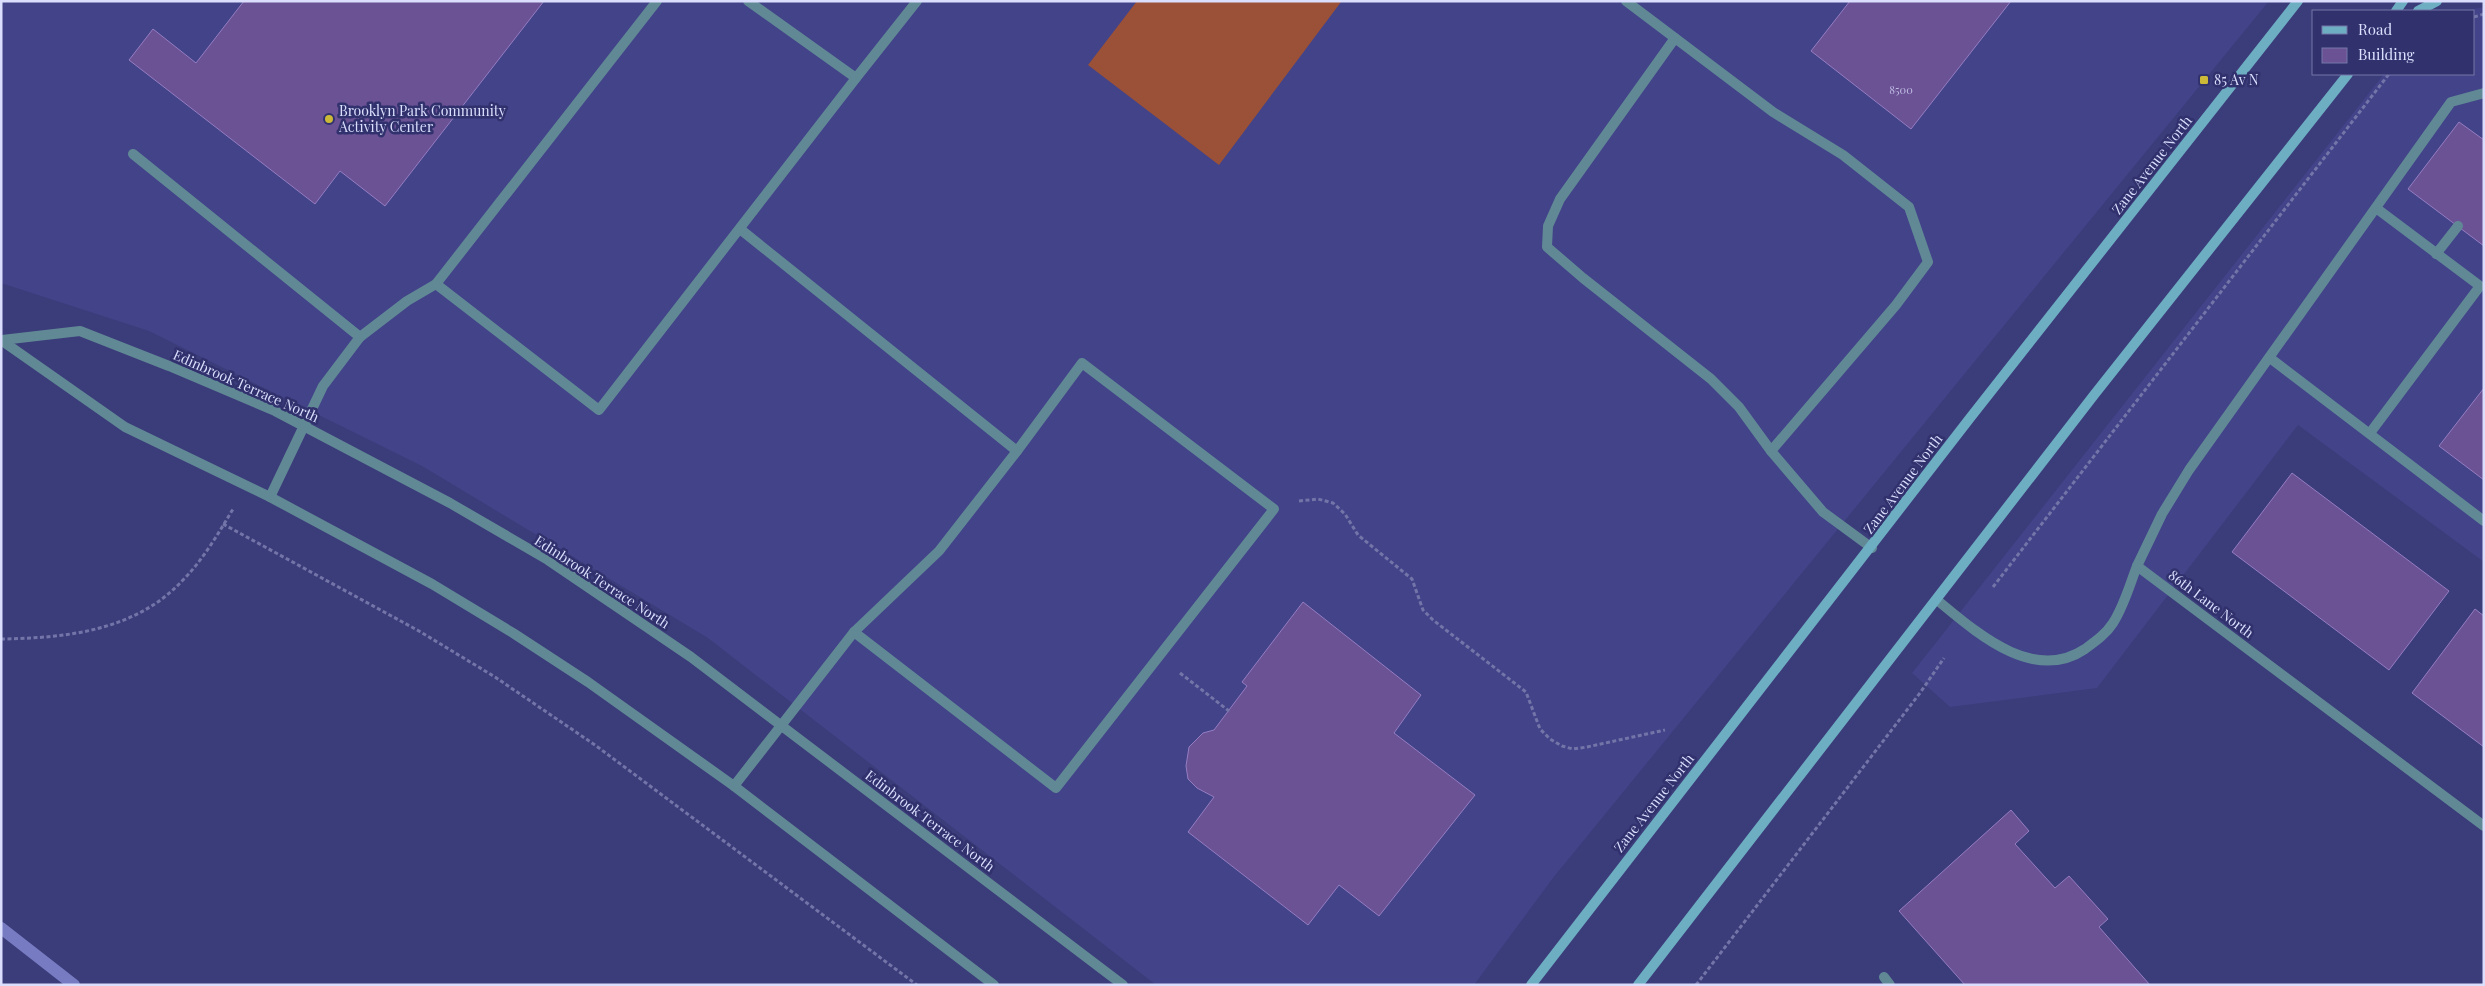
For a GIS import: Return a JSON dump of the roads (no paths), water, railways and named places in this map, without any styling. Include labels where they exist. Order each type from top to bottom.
[{"type":"main road","name":"Zane Avenue North","points":[[1531,985],[1872,548],[1970,418],[2298,1]]},
{"type":"main road","points":[[2420,10],[2437,1]]},
{"type":"main road","points":[[1638,985],[2094,395],[2348,75]]},
{"type":"street","points":[[270,497],[306,426],[323,386],[360,337],[407,301],[436,284],[657,1]]},
{"type":"street","points":[[748,1],[856,78]]},
{"type":"street","points":[[436,284],[599,410],[917,1]]},
{"type":"street","points":[[1626,1],[1773,112],[1842,155],[1909,207],[1928,262],[1896,305],[1771,451]]},
{"type":"street","points":[[1675,38],[1560,199],[1548,226],[1547,247],[1583,278],[1712,379],[1739,408],[1771,451],[1824,512],[1872,548]]},
{"type":"street","points":[[1937,600],[1966,624],[2010,652],[2036,661],[2061,660],[2078,654],[2100,639],[2114,622],[2137,566],[2162,514],[2189,470],[2451,102],[2484,93]]},
{"type":"street","points":[[134,154],[360,337]]},
{"type":"street","points":[[2370,433],[2482,286],[2376,208]]},
{"type":"street","points":[[2436,254],[2458,226]]},
{"type":"street","points":[[740,229],[1017,451]]},
{"type":"street","name":"Edinbrook Terrace North","points":[[1,340],[80,331],[169,366],[306,426],[450,503],[548,560],[691,656],[1123,985]]},
{"type":"street","name":"Edinbrook Terrace North","points":[[1,340],[125,427],[270,497],[432,584],[513,633],[588,682],[734,786],[994,985]]},
{"type":"street","points":[[2270,358],[2484,521]]},
{"type":"street","points":[[734,786],[854,632],[939,552],[1082,363],[1274,509],[1056,788],[854,632]]},
{"type":"street","name":"86th Lane North","points":[[2137,566],[2484,826]]},
{"type":"waterway","points":[[1,928],[74,985]]},
{"type":"place","name":"85 Av N","points":[[2204,80]]},
{"type":"place","name":"Brooklyn Park Community Activity Center","points":[[329,119]]}]
